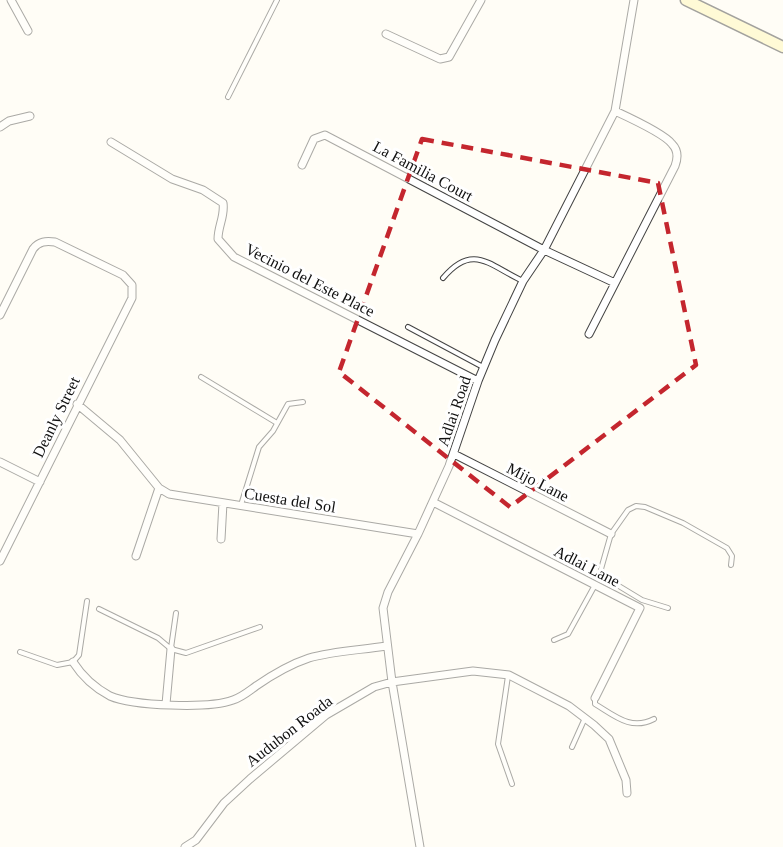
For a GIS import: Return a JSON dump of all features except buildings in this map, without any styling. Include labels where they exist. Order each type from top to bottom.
[{"type":"street","points":[[11,0],[28,31]]},
{"type":"street","points":[[386,34],[440,59],[449,57],[481,0]]},
{"type":"street","name":"Adlai Road","points":[[420,847],[386,646],[383,608],[388,592],[418,534],[454,454],[478,381],[523,281],[544,250],[615,111],[634,0]]},
{"type":"street","points":[[686,0],[783,47]]},
{"type":"street","points":[[590,334],[677,158],[674,146],[668,139],[615,111]]},
{"type":"street","points":[[0,127],[9,121],[30,116]]},
{"type":"street","name":"La Familia Court","points":[[302,165],[314,139],[325,135],[544,250],[615,283]]},
{"type":"street","name":"Vecinio del Este Place","points":[[111,142],[172,179],[202,190],[223,203],[224,213],[218,229],[218,239],[234,257],[478,381]]},
{"type":"street","name":"Deanly Street","points":[[0,315],[38,243],[55,242],[123,275],[132,285],[132,298],[0,561]]},
{"type":"street","points":[[77,404],[120,440],[159,488],[136,556]]},
{"type":"street","name":"Mijo Lane","points":[[454,454],[611,534]]},
{"type":"street","points":[[0,462],[40,482]]},
{"type":"street","name":"Cuesta del Sol","points":[[159,488],[169,494],[418,534]]},
{"type":"street","name":"Adlai Lane","points":[[432,502],[640,608],[595,698]]},
{"type":"street","points":[[220,539],[223,503]]},
{"type":"street","points":[[73,662],[79,672],[95,687],[124,700],[219,705],[235,699],[289,666],[310,658],[386,646]]},
{"type":"street","points":[[166,704],[171,648]]},
{"type":"street","name":"Audubon Roada","points":[[185,847],[196,840],[224,803],[241,787],[326,715],[374,687],[392,682],[473,671],[508,675],[569,706],[585,718],[609,739],[626,780],[627,793]]},
{"type":"lane","points":[[228,97],[278,0]]},
{"type":"lane","points":[[443,278],[456,264],[475,258],[492,264],[523,281]]},
{"type":"lane","points":[[408,327],[484,367]]},
{"type":"lane","points":[[201,377],[277,423]]},
{"type":"lane","points":[[240,506],[258,447],[277,423],[288,404],[303,402]]},
{"type":"lane","points":[[668,608],[642,600],[604,577],[601,569],[611,534],[628,510],[636,506],[645,507],[682,523],[724,546],[732,556],[731,566]]},
{"type":"lane","points":[[554,640],[568,634],[595,585]]},
{"type":"lane","points":[[20,651],[57,665],[73,662],[79,655],[87,601]]},
{"type":"lane","points":[[99,609],[158,638],[171,648],[186,653],[260,627]]},
{"type":"lane","points":[[171,648],[176,613]]},
{"type":"lane","points":[[508,675],[498,744],[512,784]]},
{"type":"lane","points":[[595,698],[595,704],[634,725],[644,724],[654,719]]},
{"type":"lane","points":[[572,747],[585,718]]},
{"type":"highlighted area","points":[[422,139],[658,183],[696,365],[510,507],[339,372]]}]
